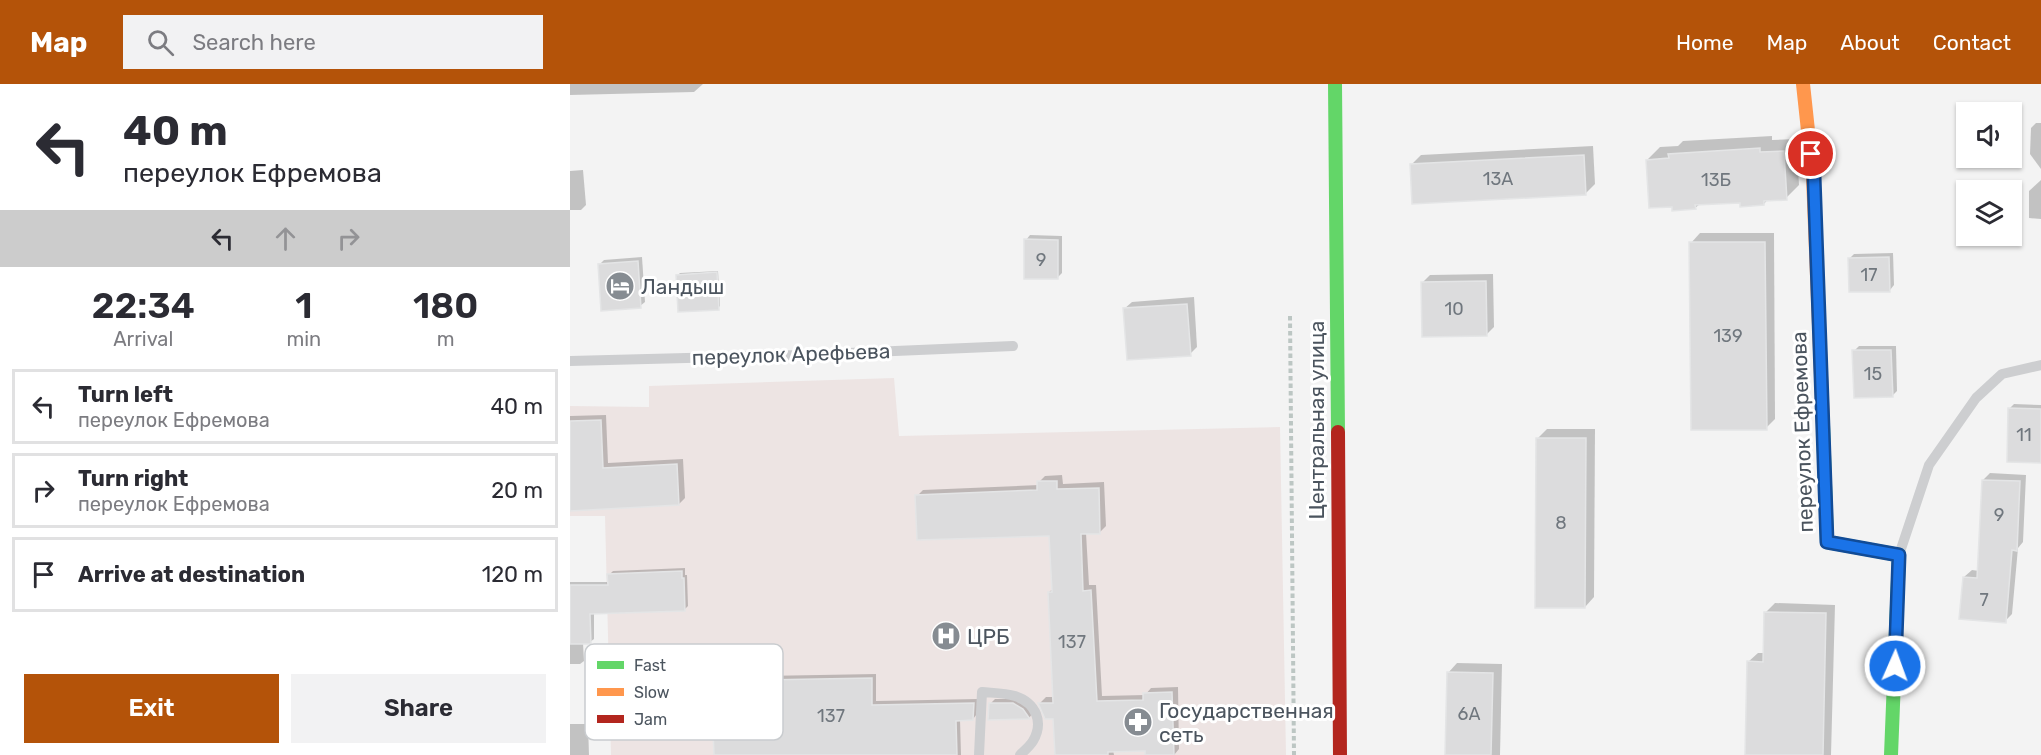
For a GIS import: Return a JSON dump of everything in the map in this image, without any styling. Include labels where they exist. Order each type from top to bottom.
[{"type":"street","name":"Центральная улица","points":[[1335,84],[1340,755]]},
{"type":"street","name":"переулок Ефремова","points":[[1803,84],[1814,177],[1827,542],[1899,555]]},
{"type":"street","points":[[1891,755],[1899,555]]},
{"type":"lane","name":"переулок Арефьева","points":[[570,361],[801,355],[1013,346]]},
{"type":"lane","points":[[1899,555],[1929,465],[1976,398],[2002,374],[2041,365]]},
{"type":"lane","points":[[979,755],[982,692],[1014,696],[1030,702],[1036,714],[1038,727],[1032,742],[1020,755]]},
{"type":"path","points":[[1290,316],[1294,755]]},
{"type":"shaded area","name":"ЦРБ","points":[[894,378],[899,436],[1280,427],[1286,755],[611,755],[611,740],[783,740],[783,644],[608,644],[605,516],[570,516],[570,406],[649,407],[649,386]]},
{"type":"building","points":[[1760,148],[1760,152],[1784,151],[1787,200],[1764,201],[1764,205],[1740,207],[1740,203],[1695,205],[1696,209],[1672,211],[1672,207],[1649,208],[1646,160],[1669,158],[1668,154]]},
{"type":"building","points":[[1584,155],[1586,195],[1412,204],[1410,164]]},
{"type":"building","points":[[1024,239],[1058,240],[1058,279],[1024,279]]},
{"type":"building","points":[[1689,242],[1765,242],[1767,430],[1691,430]]},
{"type":"building","points":[[1889,257],[1890,292],[1849,292],[1848,258]]},
{"type":"building","name":"Ландыш","points":[[638,261],[641,308],[601,311],[598,264]]},
{"type":"building","points":[[717,272],[719,310],[678,312],[676,275]]},
{"type":"building","points":[[1486,281],[1487,336],[1422,337],[1421,282]]},
{"type":"building","points":[[1187,304],[1191,356],[1127,360],[1123,308]]},
{"type":"building","points":[[1852,350],[1891,350],[1893,397],[1854,398]]},
{"type":"building","points":[[2008,408],[2041,409],[2041,463],[2007,462]]},
{"type":"building","points":[[601,420],[603,468],[677,464],[679,505],[570,511],[570,421]]},
{"type":"building","points":[[1536,438],[1586,438],[1585,608],[1535,608]]},
{"type":"building","points":[[1982,480],[2020,481],[2017,551],[2012,550],[2006,623],[1959,619],[1963,577],[1977,578]]},
{"type":"building","points":[[1037,481],[1057,481],[1057,489],[1099,488],[1100,534],[1081,534],[1083,591],[1091,590],[1097,701],[1143,700],[1143,693],[1172,692],[1174,755],[1145,755],[1145,751],[1108,752],[1108,755],[1055,755],[1053,719],[1045,719],[1038,703],[1053,703],[1048,592],[1052,592],[1049,536],[917,540],[915,495],[1037,490]]},
{"type":"building","points":[[682,571],[685,611],[590,614],[591,644],[570,644],[570,585],[608,585],[607,574]]},
{"type":"building","points":[[1764,612],[1826,613],[1823,755],[1745,755],[1747,661],[1763,662]]},
{"type":"building","points":[[1447,672],[1493,673],[1491,755],[1445,755]]},
{"type":"building","points":[[872,678],[872,705],[974,703],[973,720],[956,721],[957,755],[714,755],[713,740],[783,740],[783,680]]},
{"type":"building","points":[[989,703],[1013,703],[1023,709],[1030,719],[988,720]]},
{"type":"traffic: fast","points":[[1335,84],[1338,432]]},
{"type":"traffic: fast","points":[[1823,425],[1827,542],[1899,555],[1891,755]]},
{"type":"traffic: slow","points":[[1803,84],[1813,177],[1823,425]]},
{"type":"traffic: jam","points":[[1338,432],[1340,755]]},
{"type":"place","name":"Ландыш","points":[[620,286]]},
{"type":"place","name":"ЦРБ","points":[[946,636]]},
{"type":"place","name":"Государственная сеть","points":[[1138,722]]},
{"type":"route","points":[[1811,154],[1814,177],[1827,542],[1899,555],[1895,666]]}]
